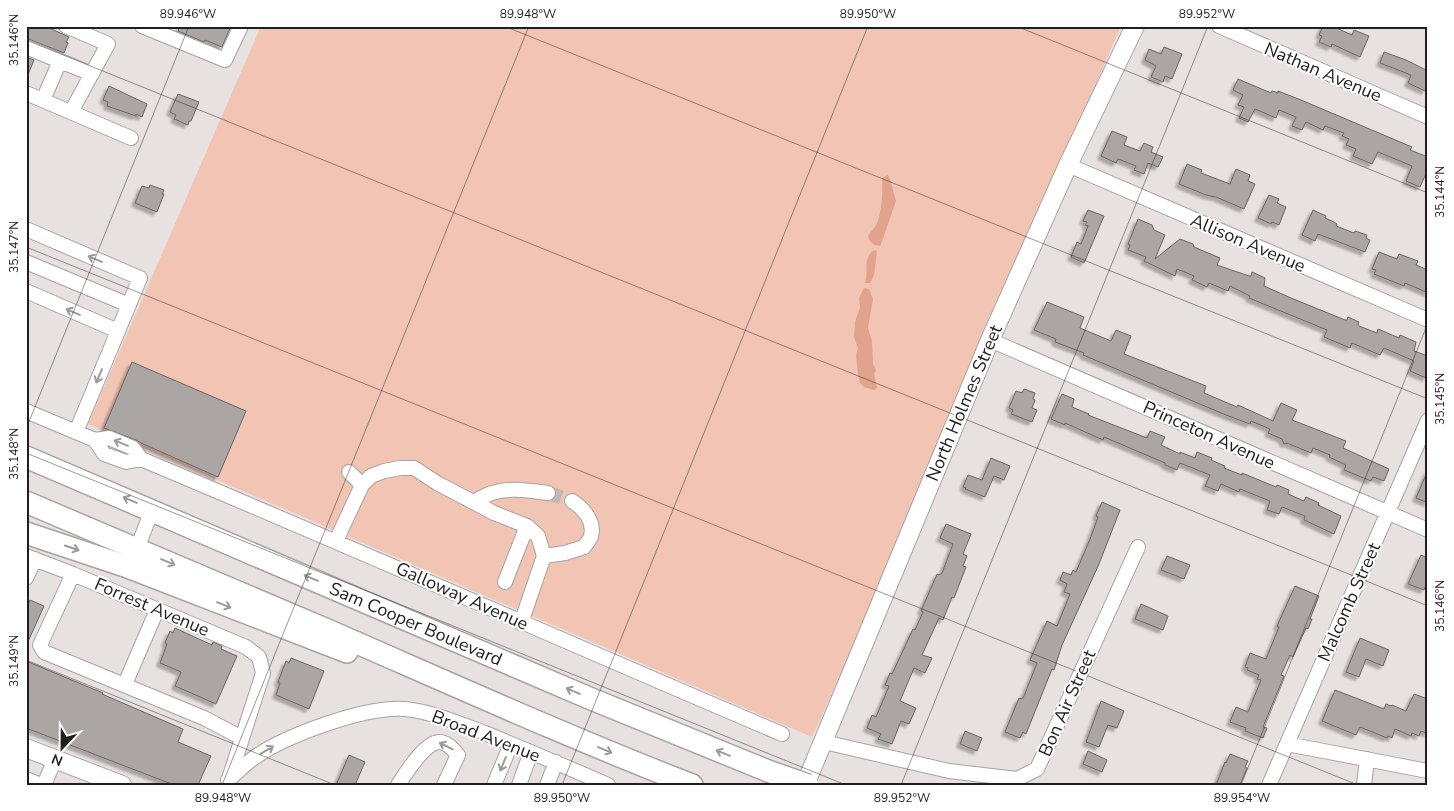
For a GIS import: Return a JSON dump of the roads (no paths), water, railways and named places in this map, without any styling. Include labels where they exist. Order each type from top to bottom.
[{"type":"highway","name":"Sam Cooper Boulevard","points":[[26,456],[589,698],[806,785]]},
{"type":"highway","points":[[26,502],[252,597],[512,711],[692,785]]},
{"type":"highway","points":[[26,533],[125,566],[313,640],[512,711]]},
{"type":"main road","name":"North Holmes Street","points":[[806,785],[990,340],[1068,165],[1134,26]]},
{"type":"main road","points":[[26,748],[55,759],[87,778],[122,785]]},
{"type":"street","points":[[66,26],[108,44],[71,112]]},
{"type":"street","points":[[142,26],[226,60],[241,26]]},
{"type":"street","name":"Nathan Avenue","points":[[1219,26],[1428,117]]},
{"type":"street","points":[[26,47],[92,74]]},
{"type":"street","points":[[42,100],[60,61]]},
{"type":"street","points":[[26,93],[131,138]]},
{"type":"street","name":"Allison Avenue","points":[[1068,165],[1428,320]]},
{"type":"street","points":[[26,230],[140,278],[76,432]]},
{"type":"street","points":[[26,262],[129,305]]},
{"type":"street","points":[[26,291],[118,331]]},
{"type":"street","name":"Princeton Avenue","points":[[990,340],[1428,530]]},
{"type":"street","name":"Galloway Avenue","points":[[26,411],[95,440],[104,454],[126,462],[141,459],[336,541],[782,734]]},
{"type":"street","name":"Malcomb Street","points":[[1268,785],[1428,420]]},
{"type":"street","points":[[336,541],[362,485],[372,476],[384,470],[414,468],[437,483],[494,513],[527,526],[538,536],[544,556],[521,622]]},
{"type":"street","points":[[349,472],[362,485]]},
{"type":"street","points":[[474,502],[492,493],[510,490],[548,494]]},
{"type":"street","points":[[544,556],[565,554],[584,547],[591,537],[591,528],[586,514],[572,502]]},
{"type":"street","points":[[137,549],[152,510]]},
{"type":"street","points":[[505,582],[527,526]]},
{"type":"street","name":"Bon Air Street","points":[[824,742],[948,771],[1017,779],[1037,769],[1138,547]]},
{"type":"street","points":[[26,578],[31,558]]},
{"type":"street","name":"Forrest Avenue","points":[[31,558],[246,647],[259,657],[263,673],[242,738]]},
{"type":"street","points":[[73,574],[40,645],[44,652],[204,718],[242,738],[226,782]]},
{"type":"street","points":[[125,684],[157,610]]},
{"type":"street","name":"Broad Avenue","points":[[226,782],[252,759],[283,740],[368,711],[405,709],[437,715],[556,762],[581,779],[608,785]]},
{"type":"street","points":[[398,785],[422,753],[430,745],[439,742],[446,744],[458,755],[444,785]]},
{"type":"street","points":[[494,785],[511,744]]},
{"type":"street","points":[[1286,744],[1428,771]]},
{"type":"street","points":[[518,785],[532,752]]},
{"type":"street","points":[[26,779],[42,785],[55,759]]},
{"type":"street","points":[[1364,785],[1366,759]]},
{"type":"street","points":[[547,785],[556,762]]},
{"type":"tunnel","points":[[548,493],[572,501]]}]
